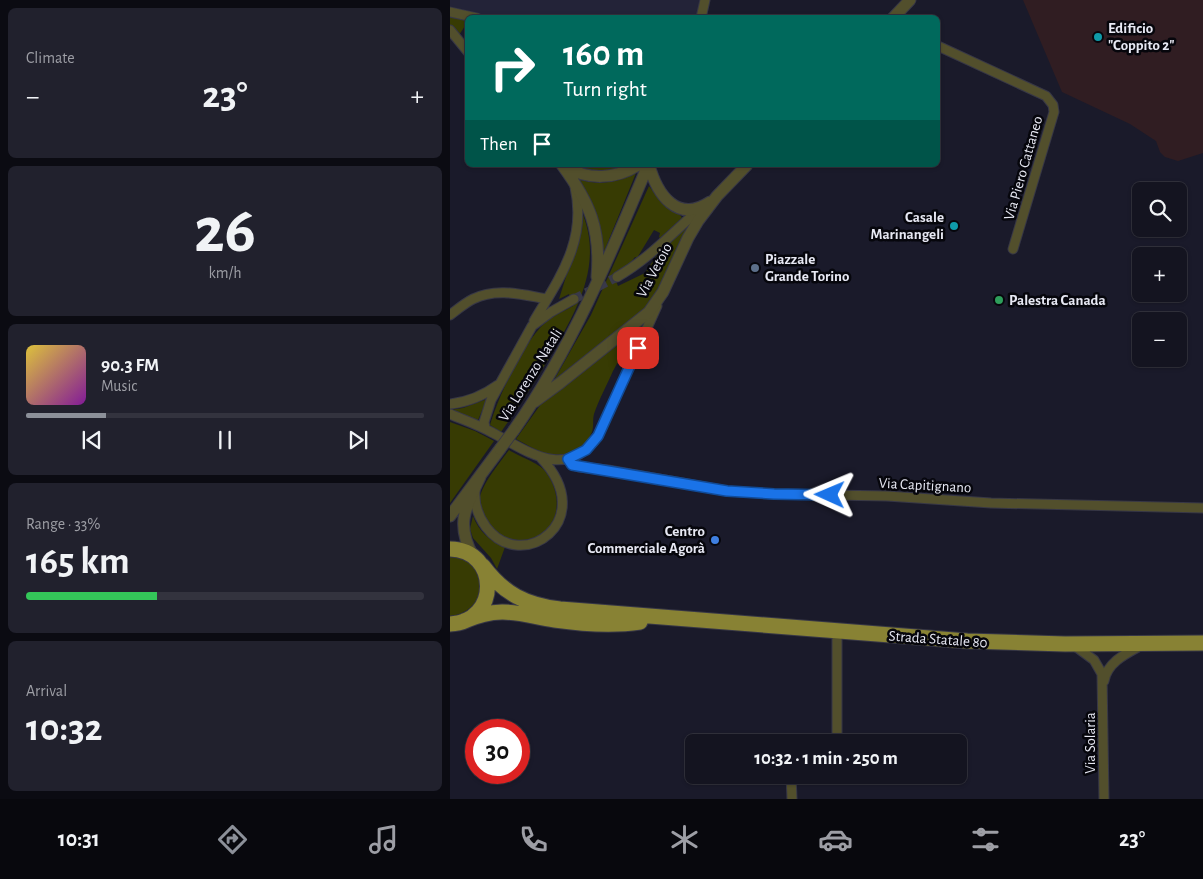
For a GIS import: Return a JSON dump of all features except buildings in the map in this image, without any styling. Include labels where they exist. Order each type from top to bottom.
[{"type":"main road","points":[[450,549],[461,550],[478,561],[486,575],[488,585],[486,599],[478,612],[459,622]]},
{"type":"main road","name":"Strada Statale 80","points":[[478,561],[492,578],[507,591],[533,604],[560,609],[967,641],[1065,644],[1203,643]]},
{"type":"main road","name":"Strada Statale 80","points":[[459,622],[483,614],[498,612],[592,623],[622,624],[674,619]]},
{"type":"street","points":[[702,15],[705,0]]},
{"type":"street","points":[[895,15],[910,0]]},
{"type":"street","points":[[450,12],[465,15]]},
{"type":"street","points":[[450,30],[465,48]]},
{"type":"street","name":"Via Piero Cattaneo","points":[[940,47],[1046,96],[1053,105],[1054,112],[1013,250]]},
{"type":"street","name":"Via Lorenzo Natali","points":[[564,167],[588,206],[596,229],[599,250],[596,284]]},
{"type":"street","points":[[567,167],[578,173],[598,177],[618,174],[634,167]]},
{"type":"street","name":"Via Lorenzo Natali","points":[[450,516],[478,481],[534,402],[571,338],[648,167]]},
{"type":"street","points":[[650,167],[658,188],[671,204],[687,210],[703,206]]},
{"type":"street","name":"Via Vetoio","points":[[534,402],[560,384],[649,312],[663,292],[698,221],[717,196],[746,167]]},
{"type":"street","points":[[485,428],[484,422],[500,383],[564,270],[575,242],[578,230],[578,207],[573,180]]},
{"type":"street","name":"Via Vetoio","points":[[703,206],[717,196]]},
{"type":"street","points":[[617,277],[656,250],[703,206]]},
{"type":"street","points":[[568,459],[586,450],[598,436],[663,292]]},
{"type":"street","points":[[450,314],[485,294],[512,293],[547,299]]},
{"type":"street","points":[[532,326],[551,312],[574,300]]},
{"type":"street","points":[[450,404],[473,400],[487,393],[500,383]]},
{"type":"street","name":"Via Capitignano","points":[[450,414],[485,428],[541,458],[552,460],[568,459],[572,465],[579,467],[608,470],[727,491],[774,494],[887,496],[991,503],[1203,508]]},
{"type":"street","points":[[478,481],[475,495],[478,513],[493,534],[508,543],[518,545],[536,542],[546,537],[553,529],[562,513],[564,503],[562,493],[553,473],[541,458]]},
{"type":"street","name":"Via Lorenzo Natali","points":[[478,481],[467,505],[463,524],[464,535],[478,561]]},
{"type":"street","points":[[450,634],[459,622]]},
{"type":"street","points":[[837,632],[837,734]]},
{"type":"street","name":"Via Solaria","points":[[1065,644],[1079,648],[1094,660],[1101,669],[1104,686]]},
{"type":"street","name":"Via Solaria","points":[[1104,799],[1105,676],[1113,664],[1124,655],[1144,644]]},
{"type":"street","points":[[791,784],[792,799]]},
{"type":"shaded area","points":[[450,0],[700,0],[697,15],[465,15],[465,21],[450,17]]},
{"type":"shaded area","points":[[1023,0],[1203,0],[1203,153],[1178,161],[1165,157],[1160,152],[1156,141],[1130,124],[1062,92]]},
{"type":"green space","points":[[450,17],[465,21],[465,26],[459,35],[450,25]]},
{"type":"green space","points":[[582,167],[622,167],[601,171]]},
{"type":"green space","points":[[636,173],[603,254],[602,241],[576,179],[599,183],[614,181]]},
{"type":"green space","points":[[649,186],[665,206],[682,218],[660,238],[660,233],[654,230],[637,258],[635,257],[627,267],[613,274],[618,286],[645,273],[659,252],[686,227],[689,229],[664,282],[648,306],[554,380],[591,315]]},
{"type":"green space","points":[[581,210],[588,230],[590,249],[589,268],[584,287],[569,323],[559,341],[501,432],[490,425],[499,399],[521,355],[537,331],[546,322],[573,306],[569,294],[559,299],[581,229]]},
{"type":"green space","points":[[646,319],[613,371],[594,414],[592,433],[581,447],[565,454],[557,455],[543,452],[516,439],[541,404]]},
{"type":"green space","points":[[487,399],[478,420],[450,413],[450,410],[463,408]]},
{"type":"green space","points":[[450,422],[475,431],[494,441],[450,503]]},
{"type":"green space","points":[[509,450],[542,468],[552,481],[557,504],[555,514],[551,524],[544,532],[534,538],[522,540],[503,537],[486,520],[480,509],[479,500],[482,490]]},
{"type":"green space","points":[[473,516],[478,527],[486,535],[505,547],[497,569],[491,558],[473,538],[470,529]]},
{"type":"green space","points":[[450,557],[463,559],[473,566],[478,575],[480,585],[479,596],[473,605],[463,612],[450,616]]},
{"type":"tunnel","points":[[574,299],[617,277]]},
{"type":"place","name":"Edificio \"Coppito 2\"","points":[[1098,37]]},
{"type":"place","name":"Casale Marinangeli","points":[[954,226]]},
{"type":"place","name":"Piazzale Grande Torino","points":[[755,268]]},
{"type":"place","name":"Palestra Canada","points":[[999,300]]},
{"type":"place","name":"Centro Commerciale Agorà","points":[[715,540]]},
{"type":"route","points":[[638,348],[598,436],[586,450],[568,459],[572,465],[727,491],[830,495]]}]
